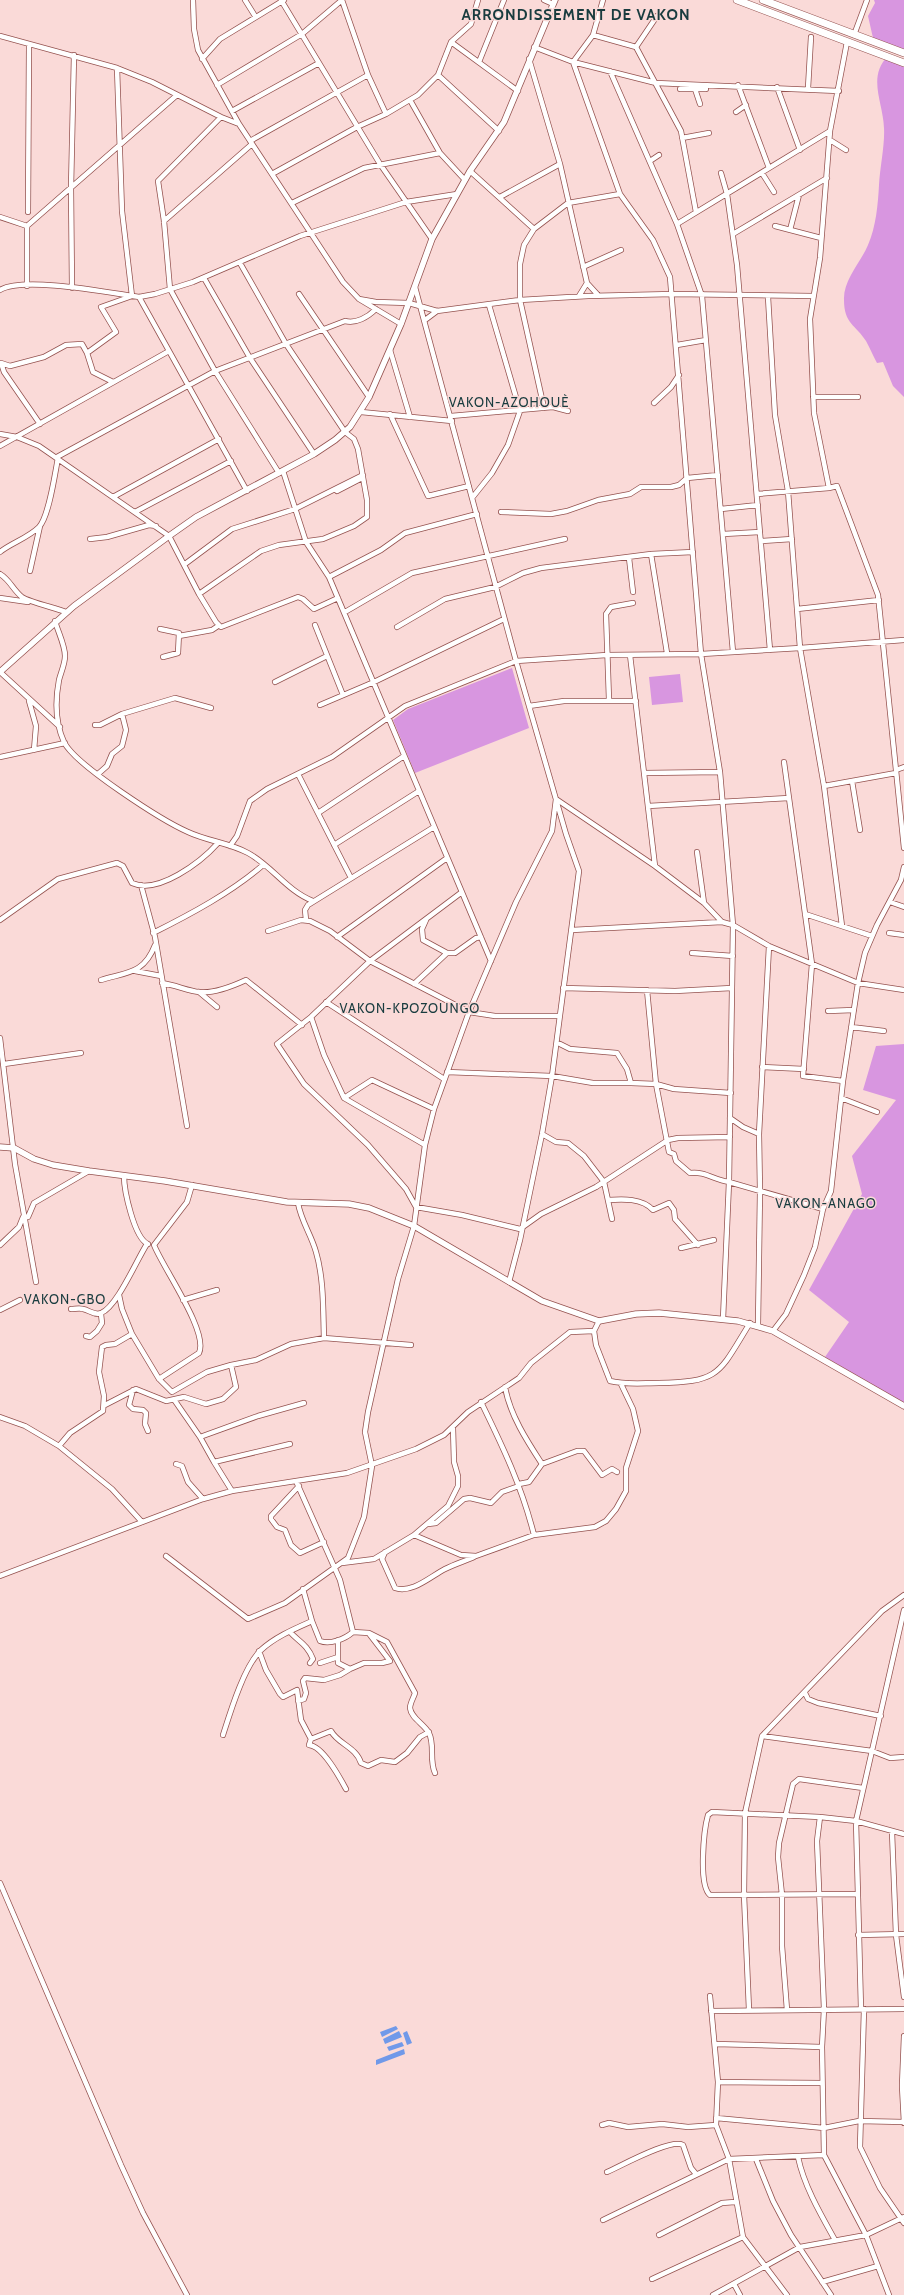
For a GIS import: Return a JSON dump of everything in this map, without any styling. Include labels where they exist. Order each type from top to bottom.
[{"type":"highway","points":[[737,0],[904,63]]},
{"type":"highway","points":[[763,0],[904,53]]},
{"type":"main road","points":[[0,672],[66,612],[196,517],[314,454],[345,432],[361,412],[369,397],[401,324],[432,239],[470,171],[498,131],[518,91],[534,47],[554,2]]},
{"type":"main road","points":[[0,1147],[14,1148],[34,1159],[89,1171],[192,1185],[298,1203],[360,1205],[414,1226],[509,1282],[552,1305],[599,1321],[645,1313],[723,1319],[758,1325],[773,1331],[904,1406]]},
{"type":"street","points":[[193,0],[195,37],[202,59],[238,124],[344,282],[359,299],[401,324]]},
{"type":"street","points":[[245,0],[255,16]]},
{"type":"street","points":[[202,59],[220,39],[282,0],[380,164],[432,239]]},
{"type":"street","points":[[217,85],[302,34],[342,0],[368,75],[386,114]]},
{"type":"street","points":[[272,174],[357,127],[386,114],[410,100],[438,75],[451,42],[471,24],[478,0]]},
{"type":"street","points":[[479,62],[504,0]]},
{"type":"street","points":[[544,0],[554,2]]},
{"type":"street","points":[[573,62],[593,35],[602,0]]},
{"type":"street","points":[[854,35],[867,0]]},
{"type":"street","points":[[636,47],[657,16]]},
{"type":"street","points":[[593,35],[636,47],[681,131],[696,212]]},
{"type":"street","points":[[0,36],[29,46],[74,55],[117,68],[238,124]]},
{"type":"street","points":[[808,88],[811,37]]},
{"type":"street","points":[[451,42],[518,91]]},
{"type":"street","points":[[829,488],[814,413],[810,319],[820,258],[828,178],[830,131],[847,42]]},
{"type":"street","points":[[28,212],[29,46]]},
{"type":"street","points":[[534,47],[573,62],[656,83],[706,89]]},
{"type":"street","points":[[72,288],[71,188],[74,55]]},
{"type":"street","points":[[530,59],[560,164],[587,283],[598,295]]},
{"type":"street","points":[[573,62],[620,194],[650,236],[664,261],[670,277],[673,294],[701,654],[720,772],[733,925],[729,1182],[723,1319]]},
{"type":"street","points":[[232,111],[319,63]]},
{"type":"street","points":[[117,68],[122,210],[132,296]]},
{"type":"street","points":[[610,71],[677,224],[702,296],[733,652]]},
{"type":"street","points":[[164,221],[251,142],[368,75]]},
{"type":"street","points":[[438,75],[498,131]]},
{"type":"street","points":[[680,89],[738,85],[839,90]]},
{"type":"street","points":[[738,85],[769,168]]},
{"type":"street","points":[[695,87],[700,104]]},
{"type":"street","points":[[777,87],[800,150]]},
{"type":"street","points":[[27,286],[27,226],[177,95]]},
{"type":"street","points":[[410,100],[440,153],[465,180]]},
{"type":"street","points":[[736,112],[746,105]]},
{"type":"street","points":[[221,117],[158,181],[164,221],[170,289],[215,371],[281,472],[296,510],[306,542],[329,577],[345,612],[491,961]]},
{"type":"street","points":[[677,224],[830,131]]},
{"type":"street","points":[[682,138],[709,133]]},
{"type":"street","points":[[830,140],[846,150]]},
{"type":"street","points":[[292,203],[364,168],[440,153]]},
{"type":"street","points":[[650,161],[659,155]]},
{"type":"street","points":[[500,197],[560,164]]},
{"type":"street","points":[[470,171],[534,229]]},
{"type":"street","points":[[721,173],[727,194],[740,296],[770,650]]},
{"type":"street","points":[[762,173],[774,192]]},
{"type":"street","points":[[733,234],[828,178]]},
{"type":"street","points":[[0,290],[5,287],[27,286],[72,288],[139,297],[204,278],[311,232],[406,202],[457,194]]},
{"type":"street","points":[[544,408],[520,300],[520,264],[524,245],[534,229],[568,203],[620,194]]},
{"type":"street","points":[[790,230],[799,195]]},
{"type":"street","points":[[0,217],[27,226]]},
{"type":"street","points":[[775,226],[821,238]]},
{"type":"street","points":[[583,267],[621,250]]},
{"type":"street","points":[[199,594],[262,551],[279,545],[323,539],[354,526],[367,517],[364,476],[356,444],[345,432],[286,344],[240,263]]},
{"type":"street","points":[[204,278],[250,358],[314,454]]},
{"type":"street","points":[[579,296],[587,283]]},
{"type":"street","points":[[415,287],[477,514],[495,587],[566,834],[579,871],[552,1076],[523,1227],[509,1282]]},
{"type":"street","points":[[299,294],[369,397]]},
{"type":"street","points":[[359,299],[376,302],[409,303],[421,305],[437,311],[520,300],[598,295],[673,294],[768,297],[813,296]]},
{"type":"street","points":[[87,353],[116,332],[101,307],[132,296]]},
{"type":"street","points":[[139,297],[247,491]]},
{"type":"street","points":[[768,297],[775,415],[788,492],[800,648],[824,786],[842,926]]},
{"type":"street","points":[[472,498],[492,473],[508,445],[520,411],[489,305]]},
{"type":"street","points":[[57,458],[188,384],[215,371],[345,322],[351,323],[370,315],[376,309]]},
{"type":"street","points":[[425,320],[437,311]]},
{"type":"street","points":[[677,344],[706,340]]},
{"type":"street","points":[[1,362],[10,366],[44,357],[66,346],[82,344],[87,353],[93,372],[113,382]]},
{"type":"street","points":[[390,350],[410,416]]},
{"type":"street","points":[[0,446],[169,351]]},
{"type":"street","points":[[1,362],[4,372],[40,424]]},
{"type":"street","points":[[654,403],[672,387],[679,375]]},
{"type":"street","points":[[813,397],[858,397]]},
{"type":"street","points":[[361,412],[451,419],[544,408],[560,407],[568,411]]},
{"type":"street","points":[[390,414],[428,496],[469,486]]},
{"type":"street","points":[[0,434],[17,437],[40,446],[157,526],[169,536],[185,564],[199,594],[218,626]]},
{"type":"street","points":[[113,497],[219,439]]},
{"type":"street","points":[[30,571],[40,526],[53,488],[57,458]]},
{"type":"street","points":[[135,512],[231,461]]},
{"type":"street","points":[[501,512],[551,514],[567,511],[598,500],[630,494],[640,487],[649,486],[663,488],[679,485],[687,478],[718,475]]},
{"type":"street","points":[[185,564],[232,529],[296,510],[364,476]]},
{"type":"street","points":[[757,494],[837,486],[879,600],[904,848]]},
{"type":"street","points":[[721,509],[758,505]]},
{"type":"street","points":[[329,577],[381,550],[405,533],[477,514]]},
{"type":"street","points":[[90,539],[107,537],[149,525],[157,526]]},
{"type":"street","points":[[0,552],[17,543],[40,526]]},
{"type":"street","points":[[723,534],[760,532]]},
{"type":"street","points":[[345,612],[412,573],[565,539]]},
{"type":"street","points":[[761,540],[792,539]]},
{"type":"street","points":[[397,627],[445,599],[495,587],[523,573],[541,568],[651,554],[693,552]]},
{"type":"street","points":[[651,554],[667,653]]},
{"type":"street","points":[[629,558],[633,592]]},
{"type":"street","points":[[0,574],[7,579],[22,597],[66,612]]},
{"type":"street","points":[[179,636],[212,630],[218,626],[226,626],[298,597],[303,599],[314,609],[338,598]]},
{"type":"street","points":[[0,598],[42,603]]},
{"type":"street","points":[[797,609],[879,600]]},
{"type":"street","points":[[609,700],[605,624],[608,609],[632,603]]},
{"type":"street","points":[[320,705],[374,682],[504,619]]},
{"type":"street","points":[[55,621],[65,655],[56,699],[60,727],[65,743],[71,752],[98,774],[172,825],[248,853],[298,893],[313,902]]},
{"type":"street","points":[[315,625],[343,696]]},
{"type":"street","points":[[160,629],[179,633],[178,653],[163,657]]},
{"type":"street","points":[[230,846],[237,836],[250,801],[273,785],[332,757],[405,706],[516,661],[630,654],[701,654],[904,640]]},
{"type":"street","points":[[630,654],[655,866]]},
{"type":"street","points":[[275,682],[327,656]]},
{"type":"street","points":[[0,672],[60,727]]},
{"type":"street","points":[[95,725],[100,725],[122,714],[176,698],[211,708]]},
{"type":"street","points":[[29,700],[36,726],[34,750]]},
{"type":"street","points":[[529,706],[564,701],[636,701]]},
{"type":"street","points":[[98,774],[107,766],[112,754],[122,746],[126,730],[122,714]]},
{"type":"street","points":[[0,757],[65,743]]},
{"type":"street","points":[[318,813],[404,756]]},
{"type":"street","points":[[784,762],[812,964],[803,1076],[843,1081]]},
{"type":"street","points":[[824,786],[896,772],[904,767]]},
{"type":"street","points":[[644,773],[720,772]]},
{"type":"street","points":[[298,774],[351,878]]},
{"type":"street","points":[[852,781],[860,830]]},
{"type":"street","points":[[334,845],[419,791]]},
{"type":"street","points":[[648,806],[789,798]]},
{"type":"street","points":[[556,799],[655,866],[704,903],[722,922]]},
{"type":"street","points":[[166,1556],[248,1620],[285,1603],[342,1563],[352,1552],[362,1526],[372,1466],[367,1450],[365,1432],[368,1412],[398,1279],[414,1226],[425,1145],[434,1109],[444,1079],[491,961],[520,893],[552,831],[556,799]]},
{"type":"street","points":[[306,920],[305,910],[313,902],[434,827]]},
{"type":"street","points":[[0,920],[58,879],[113,863],[120,864],[132,882],[141,885],[156,883],[180,874],[208,854],[218,843]]},
{"type":"street","points":[[697,852],[704,903]]},
{"type":"street","points":[[337,937],[448,858]]},
{"type":"street","points":[[154,932],[199,908],[253,874],[263,865]]},
{"type":"street","points":[[773,1331],[786,1314],[804,1275],[815,1247],[823,1210],[831,1191],[843,1081],[858,983],[865,953],[872,936],[901,880],[904,867]]},
{"type":"street","points":[[141,885],[154,932],[187,1126]]},
{"type":"street","points":[[416,1207],[406,1189],[368,1145],[304,1084],[277,1044],[311,1017],[370,961],[462,892]]},
{"type":"street","points":[[890,902],[904,907]]},
{"type":"street","points":[[805,914],[872,936]]},
{"type":"street","points":[[427,919],[422,929],[423,940],[447,953],[455,953],[476,938],[481,937]]},
{"type":"street","points":[[268,932],[306,920],[322,926],[370,961],[470,1012],[495,1016],[559,1016]]},
{"type":"street","points":[[572,930],[722,922],[733,925],[770,946],[858,983],[904,990]]},
{"type":"street","points":[[889,933],[904,935]]},
{"type":"street","points":[[101,980],[133,971],[147,962],[156,944]]},
{"type":"street","points":[[758,1325],[760,1191],[759,1134],[770,946]]},
{"type":"street","points":[[414,984],[447,953]]},
{"type":"street","points":[[692,953],[732,956]]},
{"type":"street","points":[[133,971],[161,976]]},
{"type":"street","points":[[200,992],[234,985],[246,980],[302,1024]]},
{"type":"street","points":[[162,983],[178,985],[200,992],[217,1007]]},
{"type":"street","points":[[563,988],[647,990],[732,988]]},
{"type":"street","points":[[647,990],[656,1084],[666,1141],[669,1152],[674,1154],[676,1161],[690,1173],[701,1171],[714,1179],[729,1182],[823,1210]]},
{"type":"street","points":[[326,1002],[444,1079]]},
{"type":"street","points":[[828,1011],[854,1010]]},
{"type":"street","points":[[311,1017],[324,1055],[344,1098],[425,1145]]},
{"type":"street","points":[[851,1027],[884,1031]]},
{"type":"street","points":[[0,1038],[14,1148],[14,1164],[36,1282]]},
{"type":"street","points":[[560,1044],[570,1048],[617,1053],[627,1069],[631,1083]]},
{"type":"street","points":[[4,1064],[81,1053]]},
{"type":"street","points":[[762,1067],[804,1069]]},
{"type":"street","points":[[447,1072],[552,1076],[593,1083],[656,1084],[674,1089],[731,1093]]},
{"type":"street","points":[[344,1098],[372,1080],[434,1109]]},
{"type":"street","points":[[841,1098],[877,1112]]},
{"type":"street","points":[[730,1118],[743,1127],[759,1134]]},
{"type":"street","points":[[542,1134],[556,1142],[568,1143],[574,1147],[604,1182],[612,1220]]},
{"type":"street","points":[[416,1207],[462,1214],[520,1229],[541,1214],[604,1182],[666,1141],[678,1138],[730,1137]]},
{"type":"street","points":[[23,1217],[28,1217],[34,1203],[89,1171]]},
{"type":"street","points":[[124,1176],[124,1187],[135,1227],[140,1238],[147,1244],[154,1245]]},
{"type":"street","points":[[154,1245],[187,1202],[192,1185]]},
{"type":"street","points":[[608,1200],[629,1199],[650,1206],[653,1210],[669,1203],[674,1210],[675,1219],[698,1245]]},
{"type":"street","points":[[298,1203],[301,1220],[313,1242],[318,1263],[323,1307],[324,1338]]},
{"type":"street","points":[[0,1245],[19,1227],[23,1217]]},
{"type":"street","points":[[681,1248],[714,1240]]},
{"type":"street","points":[[86,1336],[90,1337],[98,1331],[102,1323],[101,1314],[119,1295],[147,1244]]},
{"type":"street","points":[[154,1245],[184,1300],[201,1339],[201,1348],[199,1353],[159,1380]]},
{"type":"street","points":[[184,1300],[217,1290]]},
{"type":"street","points":[[119,1295],[122,1309],[132,1334],[159,1380],[172,1392],[207,1372],[256,1360],[290,1344],[324,1338],[384,1341],[411,1345]]},
{"type":"street","points":[[0,1310],[20,1300]]},
{"type":"street","points":[[71,1309],[82,1308],[92,1313],[101,1314]]},
{"type":"street","points":[[599,1321],[594,1331],[596,1345],[608,1378],[610,1381],[621,1384],[687,1383],[712,1376],[724,1365],[750,1323]]},
{"type":"street","points":[[0,1576],[203,1499],[232,1491],[347,1473],[372,1466],[435,1441],[453,1428],[481,1402],[520,1378],[531,1363],[570,1332],[594,1331]]},
{"type":"street","points":[[96,1356],[101,1351],[103,1346],[115,1344],[132,1334]]},
{"type":"street","points":[[59,1446],[80,1426],[104,1411],[105,1405],[99,1372],[101,1351]]},
{"type":"street","points":[[105,1405],[133,1390],[140,1390],[159,1400],[175,1401],[184,1397],[206,1404],[222,1399],[236,1387],[231,1365]]},
{"type":"street","points":[[385,1551],[382,1559],[395,1588],[402,1590],[415,1586],[446,1568],[534,1535],[595,1527],[606,1521],[616,1509],[626,1491],[626,1468],[638,1431],[633,1409],[621,1384]]},
{"type":"street","points":[[505,1387],[506,1397],[518,1423],[542,1464]]},
{"type":"street","points":[[133,1390],[129,1405],[133,1409],[143,1410],[146,1413],[145,1424],[148,1431]]},
{"type":"street","points":[[175,1401],[200,1437],[232,1491]]},
{"type":"street","points":[[481,1402],[517,1485],[534,1535]]},
{"type":"street","points":[[200,1437],[258,1416],[304,1403]]},
{"type":"street","points":[[0,1417],[25,1426],[59,1446],[112,1489],[142,1522]]},
{"type":"street","points":[[342,1563],[374,1559],[385,1551],[414,1535],[448,1506],[458,1486],[458,1476],[454,1462],[453,1428]]},
{"type":"street","points":[[214,1462],[290,1444]]},
{"type":"street","points":[[427,1525],[436,1523],[464,1499],[470,1498],[491,1503],[502,1492],[517,1485],[529,1482],[542,1464],[584,1450],[602,1475],[612,1469],[617,1472]]},
{"type":"street","points":[[176,1464],[182,1466],[188,1482],[203,1499]]},
{"type":"street","points":[[296,1481],[340,1580],[353,1632]]},
{"type":"street","points":[[298,1486],[271,1516],[271,1519],[278,1527],[285,1530],[291,1545],[300,1553],[324,1542]]},
{"type":"street","points":[[414,1535],[461,1555],[476,1556]]},
{"type":"street","points":[[303,1589],[312,1621],[320,1641],[330,1643],[353,1632],[369,1633],[387,1642],[416,1693],[410,1706],[411,1711],[429,1732],[432,1750],[430,1760],[435,1773]]},
{"type":"street","points":[[749,2010],[744,1895],[745,1813],[762,1736],[882,1612],[904,1595]]},
{"type":"street","points":[[714,2295],[800,2248],[835,2240],[847,2240],[866,2235],[903,2220],[880,2188],[862,2151],[859,2121],[863,2009],[858,1935],[856,1821],[872,1750],[902,1632],[904,1610]]},
{"type":"street","points":[[223,1735],[234,1700],[251,1664],[259,1651],[274,1639],[312,1621]]},
{"type":"street","points":[[290,1632],[304,1643],[310,1652],[313,1659],[310,1663]]},
{"type":"street","points":[[369,1633],[390,1661]]},
{"type":"street","points":[[338,1640],[338,1664],[350,1669]]},
{"type":"street","points":[[259,1651],[266,1670],[280,1694],[283,1697],[297,1690],[301,1720],[311,1739],[309,1745],[316,1747],[329,1762],[346,1789]]},
{"type":"street","points":[[320,1663],[338,1657]]},
{"type":"street","points":[[298,1701],[304,1698],[306,1693],[303,1681],[305,1678],[324,1680],[340,1675],[364,1663],[382,1663],[390,1661],[399,1663]]},
{"type":"street","points":[[805,1693],[808,1699],[818,1703],[881,1716]]},
{"type":"street","points":[[311,1739],[331,1731],[334,1737],[349,1747],[359,1757],[361,1763],[368,1766],[381,1760],[395,1762],[407,1753],[420,1737],[429,1732]]},
{"type":"street","points":[[762,1736],[872,1750],[882,1756],[904,1757]]},
{"type":"street","points":[[787,2010],[782,1946],[782,1895],[778,1857],[786,1815],[796,1779],[863,1788]]},
{"type":"street","points":[[857,1894],[710,1895],[704,1884],[703,1865],[708,1815],[712,1812],[820,1817],[856,1821],[892,1832],[904,1834]]},
{"type":"street","points":[[820,1817],[817,1841],[824,2009],[822,2047],[824,2155],[866,2235],[889,2295]]},
{"type":"street","points":[[892,1832],[896,1935],[904,1997]]},
{"type":"street","points":[[0,1883],[124,2172],[143,2213],[187,2295]]},
{"type":"street","points":[[858,1935],[904,1934]]},
{"type":"street","points":[[710,1996],[718,2082],[716,2125],[729,2159],[735,2202],[743,2237],[787,2295]]},
{"type":"street","points":[[711,2011],[904,2009]]},
{"type":"street","points":[[716,2118],[824,2128],[859,2121],[904,2122],[904,2036]]},
{"type":"street","points":[[715,2044],[822,2047]]},
{"type":"street","points":[[718,2082],[822,2083]]},
{"type":"street","points":[[602,2125],[609,2123],[628,2127],[662,2124],[688,2127],[716,2125]]},
{"type":"street","points":[[607,2172],[651,2152],[677,2143],[683,2145],[691,2168],[696,2174]]},
{"type":"street","points":[[603,2220],[729,2159],[737,2157],[756,2159],[824,2155]]},
{"type":"street","points":[[798,2157],[817,2206],[835,2240]]},
{"type":"street","points":[[756,2159],[773,2201],[791,2235],[831,2295]]},
{"type":"street","points":[[659,2235],[722,2203],[735,2202]]},
{"type":"street","points":[[652,2279],[743,2237]]},
{"type":"street","points":[[822,2282],[878,2266]]},
{"type":"street","points":[[734,2284],[740,2295]]},
{"type":"shaded area","points":[[874,0],[904,0],[904,50],[873,38],[868,16],[875,3]]},
{"type":"shaded area","points":[[888,56],[904,62],[904,397],[893,386],[883,362],[877,363],[866,341],[851,324],[846,314],[844,300],[846,285],[868,245],[875,223],[884,134],[877,81],[878,72]]},
{"type":"shaded area","points":[[512,668],[529,728],[415,773],[393,720],[408,709]]},
{"type":"shaded area","points":[[680,674],[683,702],[652,705],[649,677]]},
{"type":"shaded area","points":[[904,1044],[904,1404],[825,1357],[849,1322],[809,1290],[862,1194],[852,1156],[896,1100],[863,1090],[876,1046]]},
{"type":"water","points":[[396,2026],[398,2029],[382,2037],[380,2032]]},
{"type":"water","points":[[399,2031],[402,2037],[385,2044],[383,2039]]},
{"type":"water","points":[[407,2031],[412,2043],[407,2045],[403,2033]]},
{"type":"water","points":[[402,2042],[404,2046],[389,2051],[387,2047]]},
{"type":"water","points":[[404,2049],[405,2054],[376,2065],[376,2060]]},
{"type":"district","name":"ARRONDISSEMENT DE VAKON","points":[[576,15]]},
{"type":"district","name":"VAKON-AZOHOUÈ","points":[[509,402]]},
{"type":"district","name":"VAKON-KPOZOUNGO","points":[[410,1008]]},
{"type":"district","name":"VAKON-ANAGO","points":[[826,1203]]},
{"type":"district","name":"VAKON-GBO","points":[[65,1299]]}]
